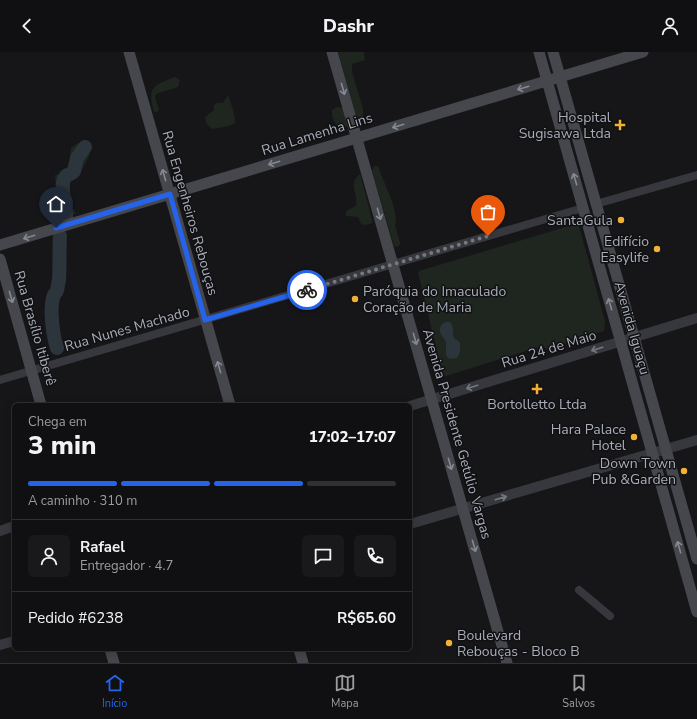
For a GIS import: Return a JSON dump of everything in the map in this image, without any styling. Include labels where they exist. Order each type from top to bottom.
[{"type":"main road","name":"Rua Engenheiros Rebouças","points":[[129,52],[229,403]]},
{"type":"main road","name":"Avenida Presidente Getúlio Vargas","points":[[332,52],[507,663]]},
{"type":"main road","name":"Avenida Iguaçu","points":[[539,52],[697,612]]},
{"type":"main road","name":"Avenida Iguaçu","points":[[553,52],[696,556]]},
{"type":"main road","name":"Rua Lamenha Lins","points":[[0,245],[643,52]]},
{"type":"main road","points":[[564,142],[583,156]]},
{"type":"main road","name":"Rua Brasílio Itiberê","points":[[0,259],[40,403]]},
{"type":"main road","points":[[631,379],[650,393]]},
{"type":"main road","points":[[686,574],[696,556]]},
{"type":"main road","points":[[111,651],[114,663]]},
{"type":"main road","points":[[300,651],[303,663]]},
{"type":"street","points":[[596,204],[697,175]]},
{"type":"street","name":"Rua Nunes Machado","points":[[0,380],[583,208]]},
{"type":"street","name":"Rua 24 de Maio","points":[[412,405],[697,318]]},
{"type":"street","points":[[412,523],[697,440]]},
{"type":"street","points":[[0,530],[12,527]]},
{"type":"street","points":[[579,590],[610,616]]},
{"type":"street","points":[[0,645],[12,642]]},
{"type":"shaded area","points":[[338,52],[364,52],[365,60],[352,64],[352,72],[363,109],[363,118],[360,119],[356,115]]},
{"type":"shaded area","points":[[175,77],[180,80],[178,87],[156,94],[155,98],[159,110],[154,112],[151,97],[154,88],[157,85]]},
{"type":"shaded area","points":[[228,95],[234,113],[235,123],[229,126],[212,129],[206,123],[205,117],[214,110],[214,105],[217,103],[223,103]]},
{"type":"shaded area","points":[[337,107],[343,108],[348,126],[343,128],[337,127],[332,116],[332,110]]},
{"type":"shaded area","points":[[86,142],[90,154],[79,176],[67,181],[67,204],[72,206],[76,214],[62,215],[57,194],[55,175],[64,173],[72,163],[70,155],[71,148],[78,143]]},
{"type":"shaded area","points":[[374,166],[378,166],[393,204],[396,219],[395,226],[400,242],[400,245],[397,247],[394,246],[372,171]]},
{"type":"shaded area","points":[[360,174],[373,223],[365,225],[361,224],[358,217],[346,216],[346,211],[356,206],[354,182]]},
{"type":"shaded area","points":[[575,224],[579,226],[605,321],[604,331],[547,349],[542,346],[446,376],[443,375],[418,273],[419,271]]},
{"type":"shaded area","points":[[446,322],[450,322],[452,325],[454,338],[460,344],[459,354],[454,359],[448,358],[446,355],[446,342],[440,330],[441,325]]},
{"type":"waterway","points":[[66,216],[63,190],[64,180],[66,176],[74,171],[77,158],[85,147]]},
{"type":"waterway","points":[[57,348],[53,329],[52,307],[59,280],[60,236]]},
{"type":"way so far","points":[[307,290],[488,236]]},
{"type":"place","name":"Hospital Sugisawa Ltda","points":[[620,125]]},
{"type":"place","name":"SantaGula","points":[[621,220]]},
{"type":"place","name":"Edifício Easylife","points":[[657,249]]},
{"type":"place","name":"Paróquia do Imaculado Coração de Maria","points":[[355,299]]},
{"type":"place","name":"Bortolletto Ltda","points":[[537,389]]},
{"type":"place","name":"Hara Palace Hotel","points":[[634,437]]},
{"type":"place","name":"Down Town Pub &Garden","points":[[684,471]]},
{"type":"place","name":"Boulevard Rebouças - Bloco B","points":[[449,643]]},
{"type":"route","points":[[56,228],[170,194],[205,320],[307,290]]}]
